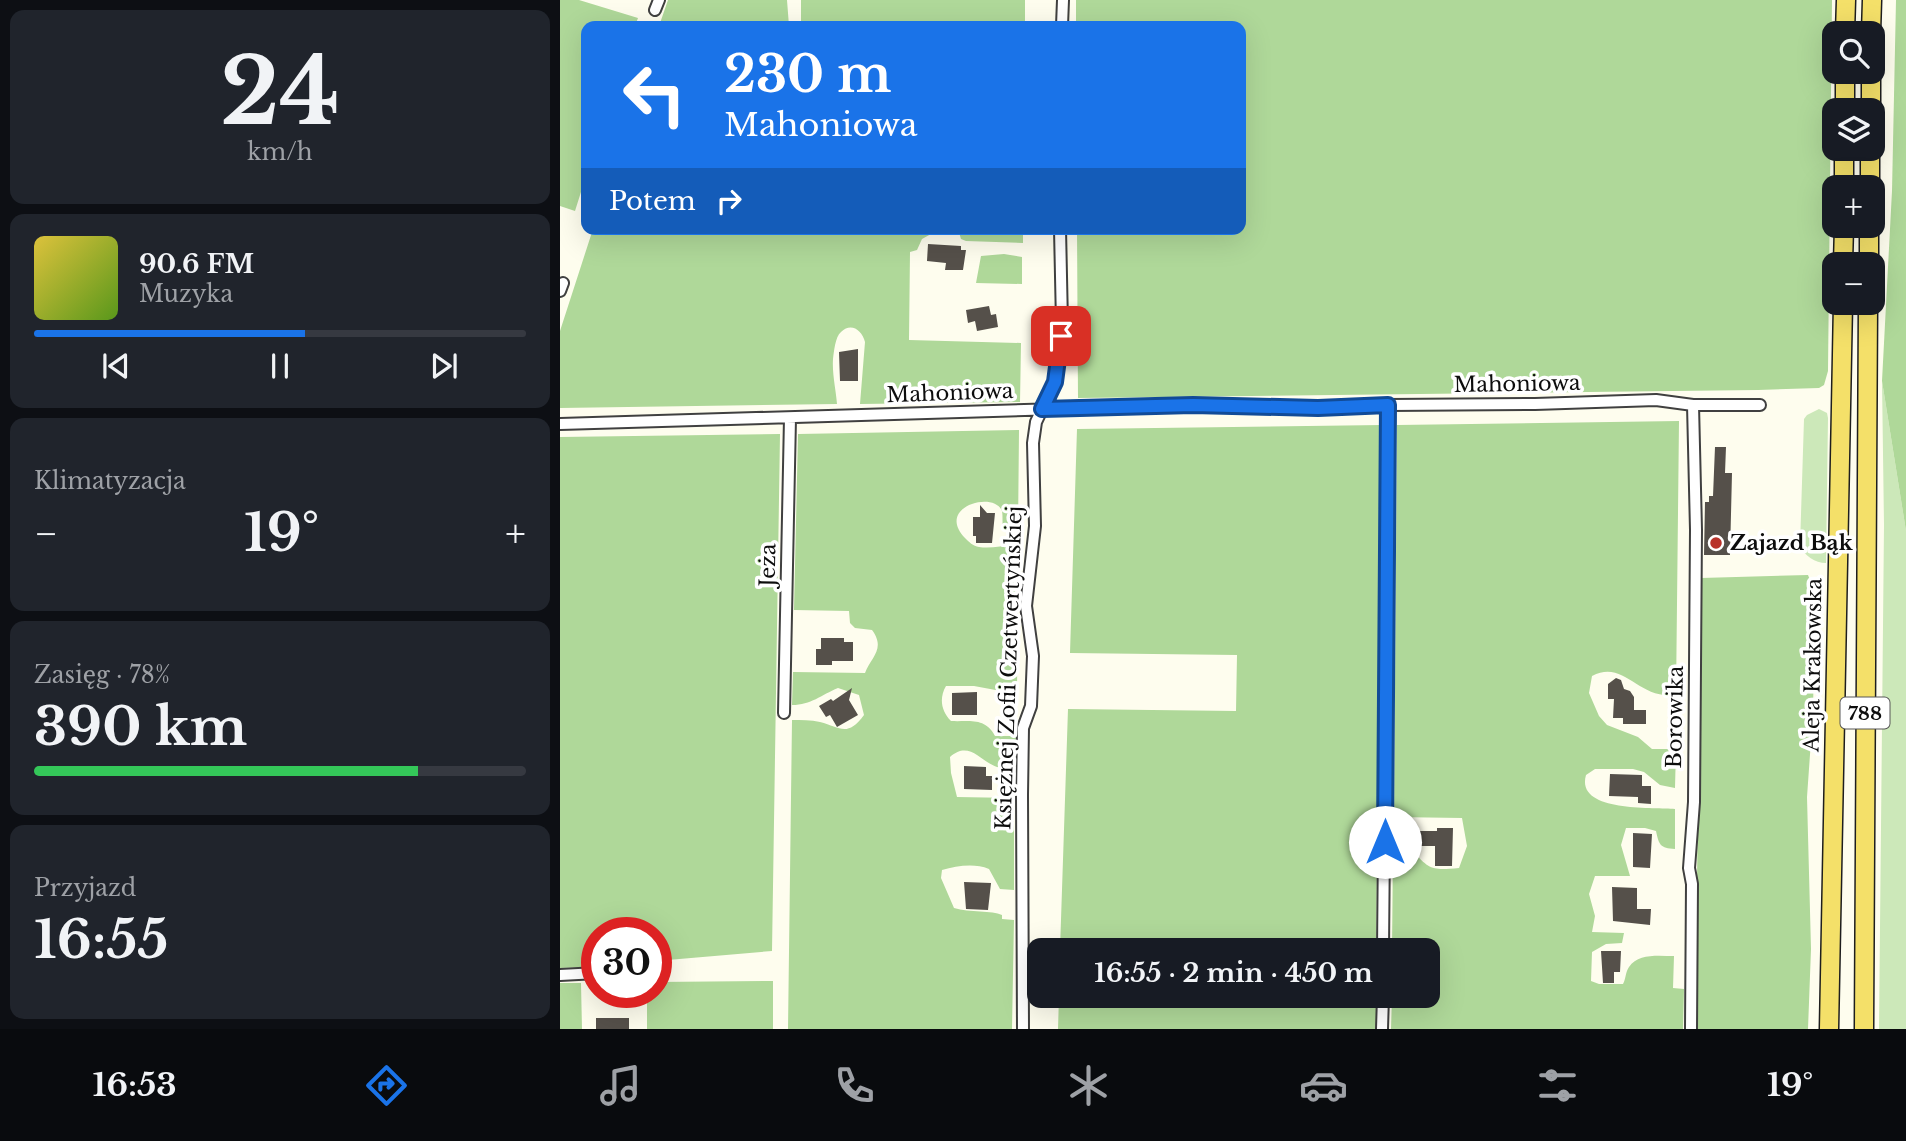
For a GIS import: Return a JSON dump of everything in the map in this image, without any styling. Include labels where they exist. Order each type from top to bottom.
[{"type":"main road","points":[[1845,21],[1846,0]]},
{"type":"main road","points":[[1871,21],[1872,0]]},
{"type":"main road","name":"Aleja Krakowska","points":[[1829,1029],[1843,315]]},
{"type":"main road","name":"788","points":[[1864,1029],[1868,315]]},
{"type":"street","points":[[1062,0],[1062,21]]},
{"type":"street","name":"Księżnej Zofii Czetwertyńskiej","points":[[1023,1029],[1023,728],[1031,706],[1033,656],[1026,606],[1035,526],[1033,443],[1036,422],[1055,382],[1059,359],[1062,323],[1060,235]]},
{"type":"street","name":"Mahoniowa","points":[[560,424],[1193,405],[1318,408],[1656,400],[1693,405],[1760,405]]},
{"type":"street","points":[[1383,938],[1388,405]]},
{"type":"street","name":"Borowika","points":[[1691,1029],[1692,884],[1689,868],[1694,802],[1696,530],[1693,405]]},
{"type":"street","name":"Jeża","points":[[784,713],[790,418]]},
{"type":"street","points":[[560,975],[581,974]]},
{"type":"street","points":[[1382,1029],[1383,1008]]},
{"type":"green space","points":[[560,0],[579,0],[638,18],[637,21],[581,21],[581,192],[575,211],[560,206]]},
{"type":"green space","points":[[668,0],[787,0],[789,21],[661,21]]},
{"type":"green space","points":[[801,0],[1025,0],[1025,21],[801,21]]},
{"type":"green space","points":[[1076,0],[1832,0],[1832,21],[1822,21],[1822,84],[1831,84],[1831,98],[1822,98],[1822,161],[1830,161],[1830,175],[1822,175],[1822,238],[1829,238],[1829,252],[1822,252],[1822,315],[1829,315],[1828,371],[1824,385],[1819,388],[1758,390],[1078,398],[1077,235],[1246,235],[1246,21],[1076,21]]},
{"type":"green space","points":[[1896,0],[1906,0],[1906,531],[1882,381],[1892,191]]},
{"type":"green space","points":[[591,235],[929,235],[922,239],[917,250],[910,252],[909,340],[1021,343],[1020,402],[860,404],[865,342],[859,331],[849,328],[841,332],[835,345],[833,365],[837,404],[560,408],[560,331]]},
{"type":"green space","points":[[960,235],[1023,235],[1023,243],[966,241]]},
{"type":"green space","points":[[1004,254],[1022,257],[1022,284],[976,283],[981,256]]},
{"type":"green space","points":[[1882,381],[1906,531],[1906,1029],[1879,1029],[1884,525]]},
{"type":"green space","points":[[1819,409],[1827,413],[1828,418],[1826,563],[1811,558],[1800,546],[1804,419]]},
{"type":"green space","points":[[1679,421],[1676,695],[1651,692],[1614,672],[1592,676],[1589,693],[1599,716],[1607,725],[1638,737],[1652,749],[1676,749],[1675,788],[1660,785],[1644,772],[1633,769],[1595,769],[1586,775],[1586,787],[1592,796],[1618,806],[1675,809],[1675,849],[1661,845],[1656,831],[1626,828],[1621,845],[1630,876],[1595,876],[1589,894],[1595,916],[1592,932],[1624,933],[1622,943],[1606,944],[1592,952],[1591,981],[1599,984],[1623,984],[1629,967],[1638,959],[1674,956],[1673,988],[1684,989],[1683,1029],[1391,1029],[1392,1008],[1440,1008],[1440,938],[1392,938],[1393,849],[1413,851],[1428,866],[1444,869],[1459,868],[1467,846],[1462,818],[1394,817],[1397,425]]},
{"type":"green space","points":[[1382,425],[1376,938],[1060,938],[1068,709],[1236,711],[1237,655],[1070,653],[1077,429]]},
{"type":"green space","points":[[1019,430],[1018,532],[1006,531],[1003,528],[1002,511],[989,502],[969,505],[961,510],[957,518],[958,527],[965,538],[975,546],[1018,546],[1014,552],[1018,553],[1017,694],[974,686],[946,686],[942,700],[945,713],[951,721],[981,723],[995,736],[1016,736],[1015,769],[997,767],[969,751],[957,752],[950,757],[957,797],[1014,798],[1014,890],[1000,889],[989,869],[977,866],[942,870],[941,878],[954,908],[998,913],[1002,915],[1002,919],[1014,920],[1012,1029],[788,1029],[792,720],[817,721],[848,729],[864,715],[859,695],[838,688],[810,701],[792,705],[793,672],[865,673],[878,648],[872,630],[855,628],[850,623],[849,611],[794,610],[798,434]]},
{"type":"green space","points":[[780,434],[772,951],[672,960],[672,917],[581,917],[581,967],[560,968],[560,437]]},
{"type":"green space","points":[[1808,575],[1815,593],[1813,712],[1807,797],[1811,949],[1808,1029],[1695,1029],[1701,578]]},
{"type":"green space","points":[[773,981],[773,1029],[647,1029],[647,1008],[672,1008],[672,982]]},
{"type":"green space","points":[[560,983],[581,983],[582,1029],[560,1029]]},
{"type":"green space","points":[[1059,1008],[1376,1008],[1376,1029],[1058,1029]]},
{"type":"building","points":[[928,244],[961,246],[961,250],[966,250],[963,270],[945,270],[946,263],[927,261]]},
{"type":"building","points":[[989,306],[991,315],[996,314],[998,327],[977,331],[975,321],[968,323],[966,310]]},
{"type":"building","points":[[858,349],[858,381],[840,381],[839,352]]},
{"type":"building","points":[[1715,447],[1726,447],[1725,473],[1732,473],[1730,555],[1704,555],[1705,502],[1709,502],[1709,496],[1713,496]]},
{"type":"building","points":[[980,505],[987,513],[995,513],[992,543],[976,543],[976,536],[973,536],[973,517],[980,517]]},
{"type":"building","points":[[821,638],[844,638],[844,642],[853,642],[853,661],[832,661],[832,665],[816,665],[816,649],[821,649]]},
{"type":"building","points":[[1616,678],[1621,680],[1624,689],[1630,691],[1634,697],[1634,710],[1646,710],[1646,724],[1623,724],[1623,718],[1613,718],[1614,699],[1608,699],[1608,684]]},
{"type":"building","points":[[852,688],[849,700],[858,715],[837,727],[830,715],[826,717],[819,706],[831,699],[833,701]]},
{"type":"building","points":[[977,692],[977,715],[952,715],[952,693]]},
{"type":"building","points":[[964,766],[986,767],[986,776],[992,776],[992,790],[964,789]]},
{"type":"building","points":[[1610,774],[1642,775],[1642,786],[1651,786],[1651,804],[1638,803],[1638,797],[1609,796]]},
{"type":"building","points":[[1437,828],[1453,828],[1452,866],[1435,866],[1435,846],[1416,846],[1417,831],[1437,831]]},
{"type":"building","points":[[1633,833],[1652,834],[1650,868],[1633,867]]},
{"type":"building","points":[[964,882],[991,883],[988,910],[966,909]]},
{"type":"building","points":[[1612,887],[1637,888],[1637,909],[1651,909],[1650,925],[1613,921]]},
{"type":"building","points":[[1601,951],[1621,951],[1620,972],[1614,972],[1614,983],[1603,983]]},
{"type":"building","points":[[596,1018],[629,1018],[629,1029],[596,1029]]},
{"type":"place","name":"Zajazd Bąk","points":[[1716,543]]},
{"type":"route","points":[[1061,336],[1055,382],[1042,409],[1193,405],[1318,408],[1388,405],[1385,842]]}]
